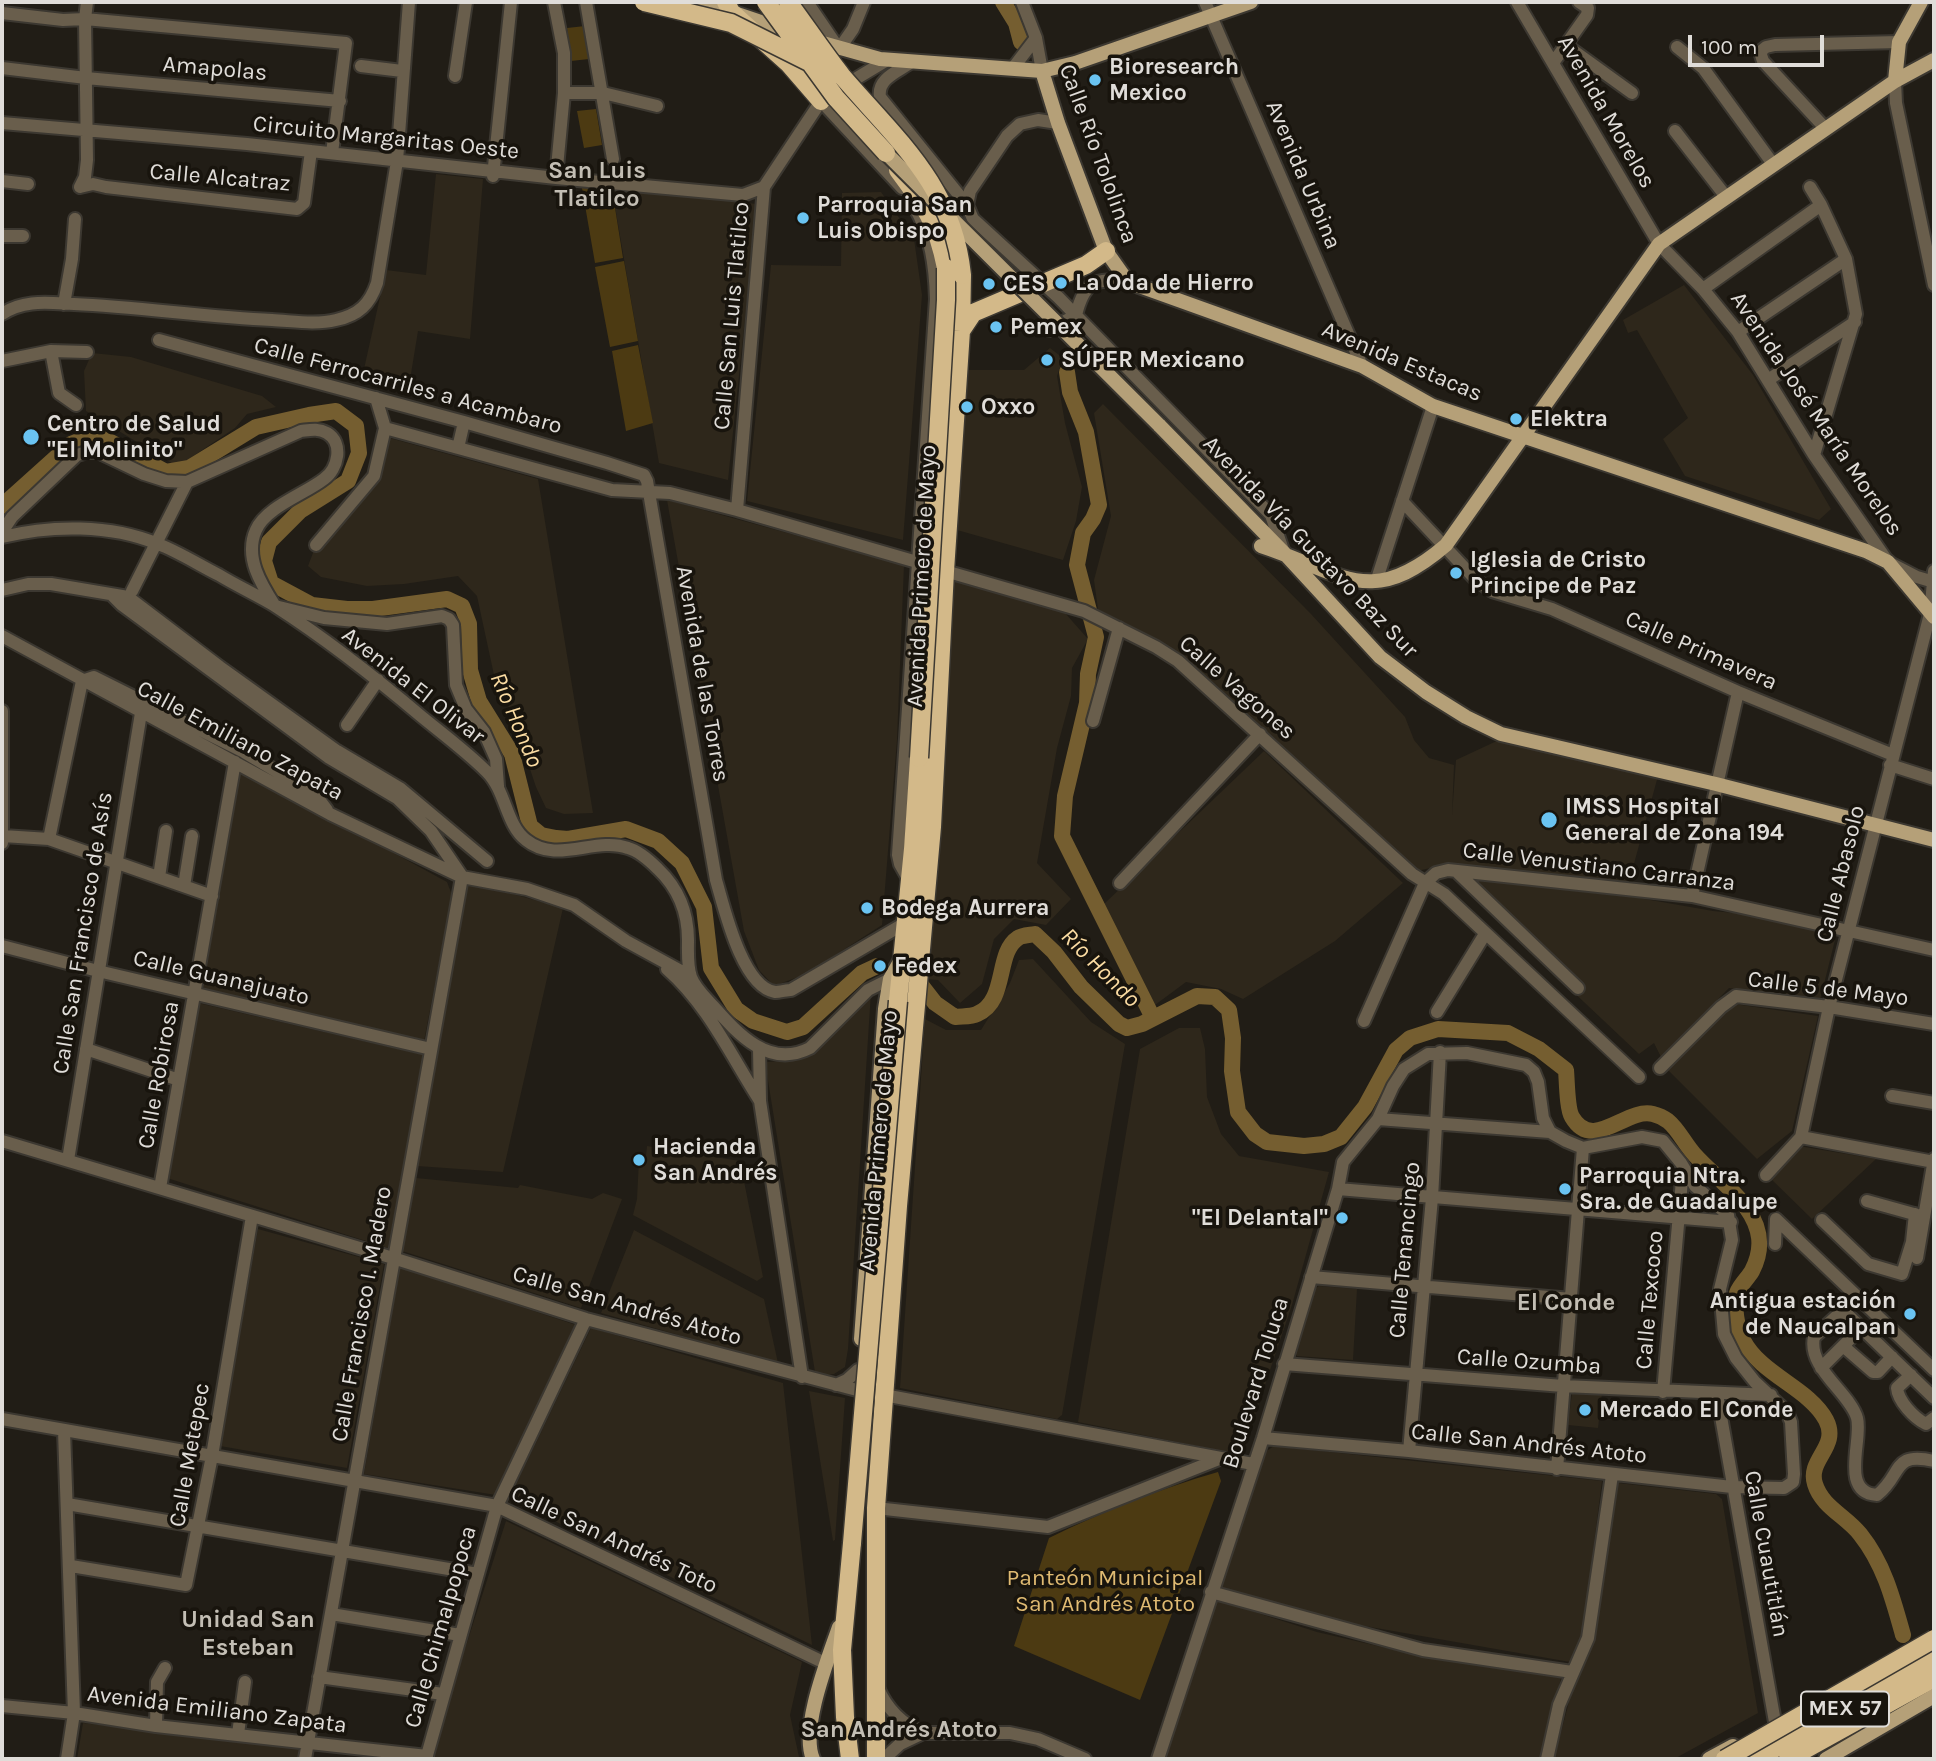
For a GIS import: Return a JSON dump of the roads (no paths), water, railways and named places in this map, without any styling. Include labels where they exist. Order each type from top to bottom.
[{"type":"highway","points":[[644,2],[731,23],[812,64]]},
{"type":"highway","points":[[753,2],[776,12],[788,9],[794,2]]},
{"type":"highway","name":"Avenida Primero de Mayo","points":[[766,2],[836,98],[886,153],[929,212],[941,243],[946,268],[914,849],[844,1613],[842,1667],[850,1759]]},
{"type":"highway","name":"Avenida Primero de Mayo","points":[[788,2],[840,73],[908,150],[932,182],[949,216],[960,252],[962,275],[932,827],[898,1206],[876,1508],[876,1759]]},
{"type":"highway","points":[[731,5],[821,101]]},
{"type":"highway","points":[[961,331],[973,313],[1086,265],[1106,251]]},
{"type":"highway","points":[[871,1206],[878,1214],[883,1215],[889,1214],[898,1206]]},
{"type":"highway","points":[[1725,1759],[1932,1640]]},
{"type":"highway","points":[[1740,1759],[1932,1640]]},
{"type":"highway","points":[[1846,1709],[1889,1658]]},
{"type":"highway","name":"MEX 57","points":[[1756,1759],[1934,1660]]},
{"type":"highway","name":"MEX 57","points":[[1788,1759],[1934,1678]]},
{"type":"highway","points":[[1807,1759],[1934,1688]]},
{"type":"main road","points":[[693,2],[731,5],[839,49],[887,60],[1042,71],[1075,63],[1251,2]]},
{"type":"main road","points":[[1895,80],[1899,42],[1921,2]]},
{"type":"main road","points":[[1261,546],[1352,581],[1376,582],[1405,574],[1425,564],[1446,545],[1659,244],[1895,80],[1934,60]]},
{"type":"main road","name":"Calle Río Tololinca","points":[[1042,71],[1058,123],[1106,251],[1128,282]]},
{"type":"main road","name":"Avenida Vía Gustavo Baz Sur","points":[[886,153],[1159,425],[1285,554],[1380,657],[1426,692],[1466,717],[1501,734],[1934,839]]},
{"type":"main road","name":"Avenida Estacas","points":[[1128,282],[1362,366],[1433,406],[1859,548],[1888,562]]},
{"type":"main road","name":"Avenida José María Morelos","points":[[1888,562],[1933,618]]},
{"type":"main road","name":"Avenida Primero de Mayo","points":[[849,1570],[845,1542],[885,1009],[890,979],[902,958]]},
{"type":"main road","name":"Avenida Primero de Mayo","points":[[808,1756],[810,1728],[844,1613]]},
{"type":"main road","points":[[1709,1759],[1889,1658],[1932,1640]]},
{"type":"main road","points":[[1826,1759],[1934,1696]]},
{"type":"street","points":[[86,130],[85,19],[88,2]]},
{"type":"street","points":[[2,314],[25,303],[64,304],[129,306],[223,318],[322,323],[339,320],[358,311],[371,300],[377,283],[397,161],[409,2]]},
{"type":"street","points":[[455,76],[466,2]]},
{"type":"street","points":[[493,173],[511,2]]},
{"type":"street","points":[[554,2],[564,53],[564,93],[556,178]]},
{"type":"street","points":[[586,2],[613,159]]},
{"type":"street","points":[[807,2],[839,49],[853,29],[864,2]]},
{"type":"street","name":"Calle Río Tololinca","points":[[1022,2],[1036,38],[1042,71]]},
{"type":"street","name":"Avenida Urbina","points":[[1205,2],[1362,366]]},
{"type":"street","name":"Avenida Morelos","points":[[1517,2],[1659,244]]},
{"type":"street","points":[[1553,63],[1588,12],[1588,8],[1579,2]]},
{"type":"street","points":[[2,13],[346,43],[332,153]]},
{"type":"street","name":"Calle Río Tololinca","points":[[1013,68],[1036,38]]},
{"type":"street","points":[[1825,128],[1763,61],[1760,52],[1775,45],[1899,42]]},
{"type":"street","points":[[1567,46],[1632,93]]},
{"type":"street","points":[[1677,47],[1703,68],[1773,164]]},
{"type":"street","points":[[821,101],[887,60]]},
{"type":"street","points":[[910,63],[881,82],[878,88],[880,97],[967,205],[973,219],[1076,315],[1271,515],[1285,554]]},
{"type":"street","points":[[362,66],[402,71]]},
{"type":"street","name":"Amapolas","points":[[2,68],[340,101]]},
{"type":"street","points":[[1895,80],[1896,103],[1934,285]]},
{"type":"street","points":[[564,93],[603,93],[657,107]]},
{"type":"street","name":"Calle San Luis Tlatilco","points":[[737,510],[764,187],[821,101]]},
{"type":"street","name":"Avenida Primero de Mayo","points":[[821,101],[905,192],[920,216],[935,270],[936,299],[898,855],[900,864],[911,881]]},
{"type":"street","points":[[967,205],[970,191],[1007,136],[1020,124],[1038,120],[1058,123]]},
{"type":"street","name":"Circuito Margaritas Oeste","points":[[2,123],[332,153],[493,173],[743,195],[764,187]]},
{"type":"street","name":"Calle Alcatraz","points":[[86,130],[87,160],[85,177],[80,187],[93,184],[297,209],[304,203],[311,151]]},
{"type":"street","points":[[1675,131],[1727,198]]},
{"type":"street","points":[[2,181],[28,184]]},
{"type":"street","points":[[1810,187],[1846,259],[1856,306],[1855,321],[1814,456]]},
{"type":"street","points":[[1703,289],[1821,205]]},
{"type":"street","points":[[64,304],[72,259],[75,219]]},
{"type":"street","points":[[2,236],[23,236]]},
{"type":"street","name":"Avenida José María Morelos","points":[[1659,244],[1703,289],[1738,332],[1814,456],[1888,562]]},
{"type":"street","points":[[1738,332],[1846,259]]},
{"type":"street","points":[[1049,330],[1076,315],[1081,296],[1094,282],[1128,282]]},
{"type":"street","points":[[1768,380],[1855,321]]},
{"type":"street","name":"Calle Ferrocarriles a Acambaro","points":[[159,340],[464,422],[644,475]]},
{"type":"street","points":[[2,361],[51,351],[87,352]]},
{"type":"street","points":[[51,351],[59,393],[76,405]]},
{"type":"street","points":[[316,545],[374,476],[384,428],[376,398]]},
{"type":"street","points":[[1376,582],[1433,406]]},
{"type":"street","points":[[458,448],[464,422]]},
{"type":"street","name":"Calle Ferrocarriles a Acambaro","points":[[384,428],[612,489],[649,492]]},
{"type":"street","points":[[2,535],[12,517],[77,455],[98,452],[144,474],[166,481],[187,482],[301,432],[314,429],[326,432],[335,440],[338,449],[335,463],[327,477],[268,514],[256,529],[253,559],[261,583],[275,606],[324,618],[387,624],[442,616],[449,619],[453,625],[456,685],[467,709],[484,732],[496,759],[498,786]]},
{"type":"street","name":"Avenida de las Torres","points":[[644,475],[716,880],[727,919],[746,966],[760,984],[775,992],[791,990],[907,922]]},
{"type":"street","points":[[923,478],[952,480]]},
{"type":"street","points":[[132,592],[187,482]]},
{"type":"street","points":[[649,492],[670,494],[737,510],[917,562]]},
{"type":"street","name":"Calle Primavera","points":[[1402,501],[1476,580],[1492,591],[1552,609],[1934,779]]},
{"type":"street","name":"Avenida El Olivar","points":[[2,535],[31,530],[103,530],[157,543],[275,606],[378,680],[478,764],[498,786],[518,832],[525,840],[535,846],[567,851],[620,845],[641,855],[659,869],[683,906],[687,922],[690,976]]},
{"type":"street","name":"Avenida Estacas","points":[[1888,562],[1917,577],[1934,578]]},
{"type":"street","name":"Calle Vagones","points":[[945,571],[1084,611],[1178,661],[1412,874],[1444,894],[1639,1077]]},
{"type":"street","name":"Calle Abasolo","points":[[1801,1137],[1848,930],[1892,760],[1933,618],[1934,578]]},
{"type":"street","name":"Calle Emiliano Zapata","points":[[2,590],[28,584],[51,584],[112,595],[328,757],[399,794],[487,861]]},
{"type":"street","points":[[1093,721],[1119,628]]},
{"type":"street","name":"Calle Emiliano Zapata","points":[[2,636],[330,814],[462,877],[527,888],[574,905],[652,957],[690,976]]},
{"type":"street","points":[[49,839],[82,681],[94,677],[244,752],[315,794],[330,814]]},
{"type":"street","points":[[347,725],[378,680]]},
{"type":"street","points":[[1692,896],[1738,692]]},
{"type":"street","points":[[2,711],[2,844]]},
{"type":"street","name":"Calle San Francisco de Asís","points":[[68,1160],[141,713]]},
{"type":"street","points":[[1120,883],[1260,734]]},
{"type":"street","name":"Calle Robirosa","points":[[160,1188],[235,762]]},
{"type":"street","name":"Calle Emiliano Zapata","points":[[399,794],[431,831],[462,877]]},
{"type":"street","points":[[159,877],[166,831]]},
{"type":"street","points":[[3,836],[49,839],[212,896]]},
{"type":"street","points":[[184,886],[192,836]]},
{"type":"street","points":[[1456,870],[1578,988]]},
{"type":"street","name":"Calle Venustiano Carranza","points":[[1425,883],[1436,873],[1456,870],[1692,896],[1934,950]]},
{"type":"street","name":"Calle Francisco I. Madero","points":[[305,1759],[462,877]]},
{"type":"street","points":[[1364,1021],[1425,883]]},
{"type":"street","points":[[1437,1012],[1485,934]]},
{"type":"street","name":"Calle Guanajuato","points":[[2,946],[431,1049]]},
{"type":"street","points":[[652,957],[680,981],[727,1044],[740,1071],[760,1101]]},
{"type":"street","points":[[690,976],[697,988],[742,1037],[759,1049],[787,1055],[799,1054],[810,1048],[868,990],[890,979]]},
{"type":"street","name":"Calle 5 de Mayo","points":[[1660,1068],[1721,1007],[1736,996],[1829,1006],[1934,1024]]},
{"type":"street","points":[[86,1049],[179,1080]]},
{"type":"street","points":[[759,1049],[760,1101],[802,1377]]},
{"type":"street","points":[[1440,1052],[1467,1053],[1526,1065],[1534,1072],[1538,1082],[1544,1118],[1550,1132]]},
{"type":"street","name":"Boulevard Toluca","points":[[1158,1759],[1263,1438],[1338,1189],[1343,1162],[1378,1119],[1404,1069],[1427,1054],[1440,1052]]},
{"type":"street","name":"Calle Tenancingo","points":[[1409,1451],[1432,1198],[1440,1052]]},
{"type":"street","points":[[1892,1096],[1934,1103]]},
{"type":"street","points":[[1378,1119],[1550,1132],[1583,1148],[1627,1138],[1655,1138],[1663,1141],[1695,1186],[1728,1214],[1732,1240],[1720,1289],[1724,1334],[1736,1358],[1755,1382],[1771,1395]]},
{"type":"street","points":[[1766,1175],[1801,1137],[1934,1161],[1902,1274],[1868,1264],[1822,1220]]},
{"type":"street","name":"Calle San Andrés Atoto","points":[[2,1141],[586,1319],[802,1377],[857,1390],[1253,1464]]},
{"type":"street","points":[[1557,1469],[1583,1148]]},
{"type":"street","name":"Calle Texcoco","points":[[1663,1392],[1683,1169]]},
{"type":"street","points":[[1338,1189],[1731,1222]]},
{"type":"street","points":[[1867,1201],[1920,1215]]},
{"type":"street","points":[[1917,1258],[1920,1215]]},
{"type":"street","name":"Calle Metepec","points":[[71,1566],[186,1585],[212,1456],[252,1216]]},
{"type":"street","points":[[1775,1244],[1776,1219],[1934,1370]]},
{"type":"street","points":[[1311,1277],[1572,1299]]},
{"type":"street","points":[[1932,1458],[1911,1458],[1897,1469],[1877,1495],[1870,1494],[1858,1484],[1855,1472],[1858,1420],[1821,1368],[1812,1343],[1814,1337],[1839,1314],[1848,1315],[1934,1398]]},
{"type":"street","name":"Calle Chimalpopoca","points":[[427,1758],[498,1507],[586,1319]]},
{"type":"street","points":[[1821,1368],[1862,1327]]},
{"type":"street","points":[[1843,1346],[1873,1372],[1878,1372],[1892,1357]]},
{"type":"street","name":"Calle Ozumba","points":[[1284,1364],[1563,1386],[1771,1395]]},
{"type":"street","points":[[835,1385],[847,1380],[858,1370]]},
{"type":"street","points":[[1911,1376],[1897,1388],[1899,1398],[1921,1422],[1926,1424],[1934,1418]]},
{"type":"street","name":"Calle Cuautitlán","points":[[1717,1394],[1775,1722]]},
{"type":"street","name":"Calle San Andrés Atoto","points":[[1263,1438],[1409,1451],[1732,1487],[1784,1488],[1789,1486],[1794,1474],[1791,1422],[1787,1412],[1771,1395]]},
{"type":"street","name":"Calle San Andrés Toto","points":[[2,1419],[498,1507],[827,1664]]},
{"type":"street","points":[[64,1431],[71,1566],[74,1713],[67,1759]]},
{"type":"street","points":[[876,1508],[1048,1527],[1221,1458]]},
{"type":"street","points":[[1547,1759],[1559,1705],[1588,1638],[1612,1475]]},
{"type":"street","points":[[67,1504],[478,1574]]},
{"type":"street","points":[[1211,1592],[1423,1650],[1572,1672]]},
{"type":"street","points":[[331,1614],[460,1635]]},
{"type":"street","points":[[156,1726],[157,1682],[165,1668]]},
{"type":"street","points":[[875,1671],[879,1691],[889,1708],[908,1726],[923,1733],[1010,1733],[1038,1739],[1085,1759]]},
{"type":"street","points":[[319,1677],[443,1694]]},
{"type":"street","points":[[237,1734],[245,1682]]},
{"type":"street","name":"Avenida Emiliano Zapata","points":[[2,1706],[427,1758]]},
{"type":"street","points":[[884,1759],[900,1744],[923,1733]]},
{"type":"waterway","points":[[1003,2],[1016,23],[1021,42]]},
{"type":"waterway","points":[[1067,372],[1070,392],[1086,432],[1099,505],[1083,533],[1077,565],[1096,637],[1088,674],[1087,703],[1065,796],[1062,836],[1153,1018]]},
{"type":"waterway","name":"Río Hondo","points":[[2,506],[71,444],[89,437],[107,440],[166,472],[189,468],[256,427],[336,411],[356,426],[359,453],[348,481],[300,511],[269,542],[264,561],[271,583],[312,605],[373,609],[447,599],[462,606],[469,624],[470,670],[479,701],[512,754],[530,826],[541,835],[556,838],[568,839],[626,829],[658,841],[682,863],[704,907],[711,968],[736,1009],[753,1021],[787,1032],[803,1027],[862,973],[877,966]]},
{"type":"waterway","name":"Río Hondo","points":[[921,985],[935,1003],[955,1017],[977,1014],[987,1008],[993,999],[1011,945],[1020,937],[1035,934],[1054,952],[1081,987],[1119,1024],[1127,1028],[1142,1024],[1197,996],[1215,997],[1229,1010],[1233,1038],[1232,1071],[1238,1112],[1255,1134],[1267,1142],[1304,1146],[1324,1144],[1341,1137],[1365,1107],[1396,1050],[1410,1038],[1438,1029],[1508,1033],[1539,1049],[1566,1070],[1570,1113],[1580,1127],[1590,1131],[1600,1130],[1643,1114],[1653,1114],[1666,1120],[1694,1154],[1740,1200],[1755,1223],[1759,1238],[1756,1263],[1738,1290],[1735,1304],[1741,1335],[1761,1363],[1808,1399],[1826,1420],[1829,1438],[1815,1467],[1815,1484],[1823,1499],[1860,1534],[1875,1557],[1891,1595],[1903,1635]]},
{"type":"place","name":"Bioresearch Mexico","points":[[1095,80]]},
{"type":"place","name":"Parroquia San Luis Obispo","points":[[803,218]]},
{"type":"place","name":"La Oda de Hierro","points":[[1061,283]]},
{"type":"place","name":"CES","points":[[989,284]]},
{"type":"place","name":"Pemex","points":[[996,327]]},
{"type":"place","name":"SÚPER Mexicano","points":[[1047,360]]},
{"type":"place","name":"Oxxo","points":[[967,407]]},
{"type":"place","name":"Elektra","points":[[1516,419]]},
{"type":"place","name":"Centro de Salud \"El Molinito\"","points":[[31,437]]},
{"type":"place","name":"Iglesia de Cristo Principe de Paz","points":[[1456,573]]},
{"type":"place","name":"IMSS Hospital General de Zona 194","points":[[1549,820]]},
{"type":"place","name":"Bodega Aurrera","points":[[867,908]]},
{"type":"place","name":"Fedex","points":[[880,966]]},
{"type":"place","name":"Hacienda San Andrés","points":[[639,1160]]},
{"type":"place","name":"Parroquia Ntra. Sra. de Guadalupe","points":[[1565,1189]]},
{"type":"place","name":"\"El Delantal\"","points":[[1342,1218]]},
{"type":"place","name":"Antigua estación de Naucalpan","points":[[1910,1314]]},
{"type":"place","name":"Mercado El Conde","points":[[1585,1410]]},
{"type":"district","name":"San Luis Tlatilco","points":[[597,185]]},
{"type":"district","name":"El Conde","points":[[1566,1303]]},
{"type":"district","name":"Unidad San Esteban","points":[[248,1634]]},
{"type":"district","name":"San Andrés Atoto","points":[[899,1730]]},
{"type":"park label","name":"Panteón Municipal San Andrés Atoto","points":[[1105,1591]]}]
